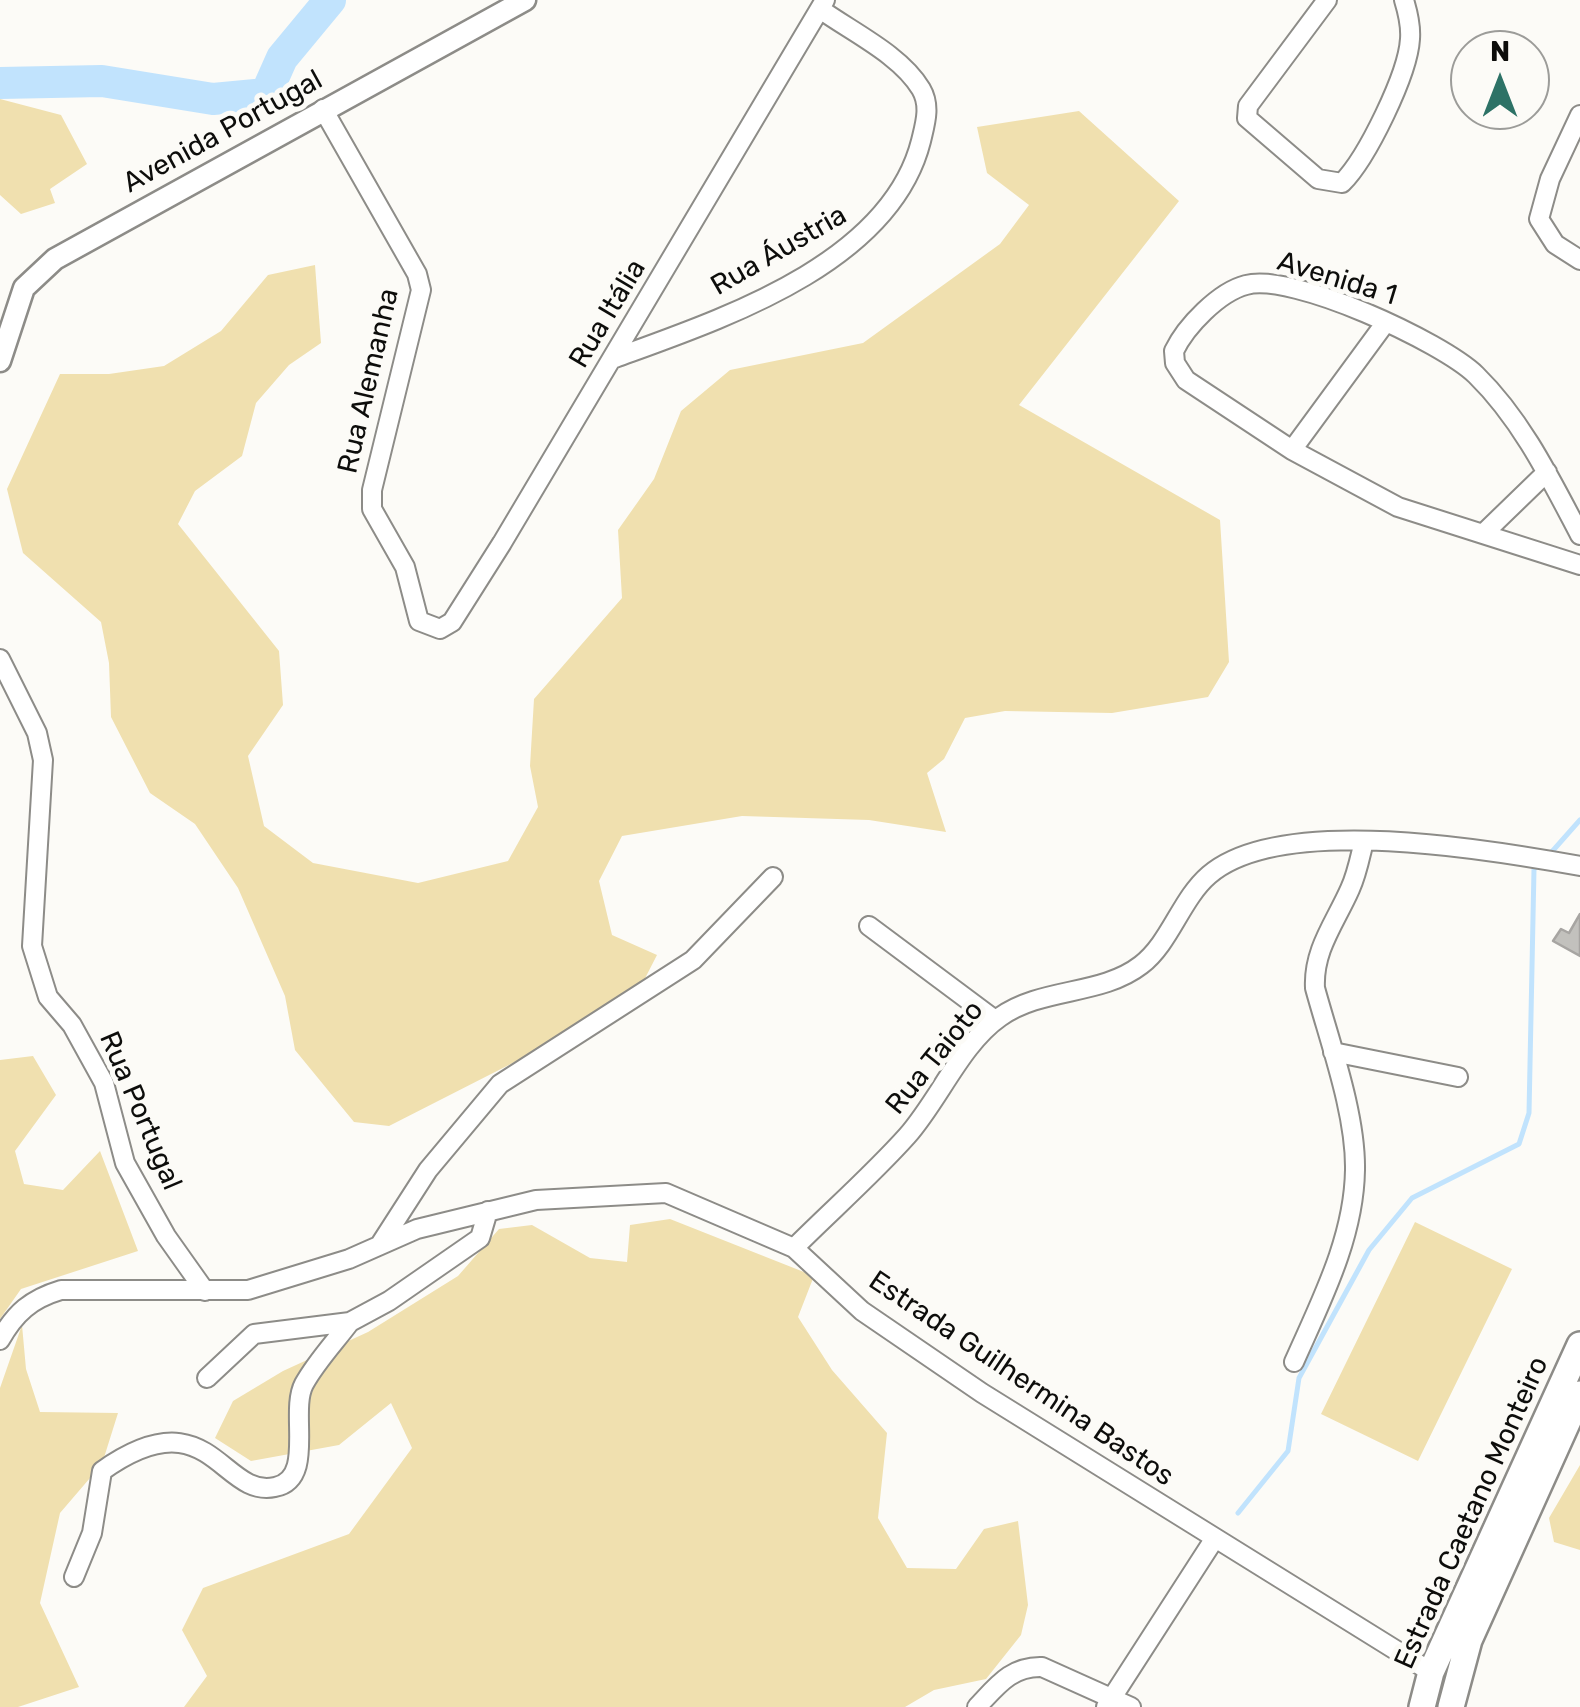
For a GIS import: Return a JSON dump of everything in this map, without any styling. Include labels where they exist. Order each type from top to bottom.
[{"type":"main road","name":"Estrada Caetano Monteiro","points":[[1422,1707],[1431,1672],[1580,1345]]},
{"type":"main road","name":"Estrada Caetano Monteiro","points":[[1451,1707],[1469,1640],[1580,1394]]},
{"type":"street","name":"Avenida Portugal","points":[[0,361],[24,288],[55,258],[524,0]]},
{"type":"street","points":[[1328,0],[1248,106],[1247,118],[1318,179],[1332,184],[1342,182],[1362,156],[1403,71],[1410,40],[1404,0]]},
{"type":"street","name":"Rua Itália","points":[[419,621],[440,628],[452,622],[614,358],[822,5]]},
{"type":"street","name":"Rua Áustria","points":[[614,358],[726,315],[844,252],[875,226],[899,194],[918,154],[927,116],[923,92],[904,68],[822,5]]},
{"type":"street","name":"Rua Alemanha","points":[[323,109],[418,274],[421,290],[372,490],[372,509],[405,566],[419,621]]},
{"type":"street","points":[[1580,115],[1550,179],[1538,219],[1555,244],[1580,260]]},
{"type":"street","name":"Avenida 1","points":[[1580,535],[1547,472],[1501,402],[1474,372],[1419,334],[1286,287],[1246,284],[1229,292],[1179,341],[1175,363],[1186,380],[1292,450],[1398,507],[1580,565]]},
{"type":"street","points":[[1292,450],[1386,322]]},
{"type":"street","points":[[1484,533],[1547,472]]},
{"type":"street","name":"Rua Portugal","points":[[0,659],[37,733],[43,760],[32,946],[48,998],[91,1054],[104,1082],[125,1163],[166,1236],[205,1291]]},
{"type":"street","points":[[1294,1362],[1344,1241],[1355,1172],[1349,1120],[1314,970],[1318,953],[1353,884],[1364,841]]},
{"type":"street","name":"Rua Taioto","points":[[794,1248],[908,1135],[994,1020],[1022,1002],[1116,978],[1142,964],[1189,895],[1211,873],[1237,857],[1298,843],[1364,841],[1441,844],[1580,866]]},
{"type":"street","points":[[380,1243],[437,1158],[500,1084],[693,960],[773,877]]},
{"type":"street","points":[[869,926],[994,1020]]},
{"type":"street","points":[[1333,1052],[1458,1077]]},
{"type":"street","name":"Estrada Guilhermina Bastos","points":[[0,1340],[13,1318],[38,1298],[61,1290],[248,1290],[287,1280],[380,1243],[488,1211],[536,1200],[666,1193],[794,1248],[877,1321],[1013,1413],[1431,1672]]},
{"type":"street","points":[[207,1378],[254,1334],[312,1330],[350,1322],[389,1301],[480,1238],[488,1211]]},
{"type":"street","points":[[74,1578],[92,1533],[102,1471],[121,1458],[159,1442],[190,1444],[216,1457],[256,1488],[278,1487],[293,1476],[299,1456],[297,1413],[302,1386],[350,1322]]},
{"type":"street","points":[[1109,1702],[1215,1538]]},
{"type":"street","points":[[977,1707],[1010,1673],[1028,1666],[1042,1667],[1109,1702],[1131,1707]]},
{"type":"shaded area","points":[[0,99],[61,115],[87,164],[50,189],[55,203],[21,214],[0,195]]},
{"type":"shaded area","points":[[1079,111],[1179,201],[1019,405],[1220,520],[1229,662],[1208,697],[1112,713],[1005,711],[965,718],[944,759],[927,773],[946,832],[869,820],[742,816],[622,836],[599,881],[612,935],[657,955],[638,992],[550,1044],[389,1126],[354,1122],[295,1050],[285,996],[238,888],[195,824],[150,793],[111,717],[109,663],[101,622],[23,553],[7,489],[60,374],[109,374],[164,366],[221,331],[268,275],[315,265],[321,343],[289,365],[256,403],[242,456],[195,491],[178,524],[279,651],[283,705],[248,756],[264,826],[313,863],[418,883],[508,861],[538,807],[530,766],[534,699],[622,598],[618,530],[654,479],[681,411],[730,370],[863,343],[1000,244],[1029,205],[987,173],[977,127]]},
{"type":"shaded area","points":[[33,1056],[56,1095],[15,1151],[24,1184],[63,1190],[100,1151],[138,1251],[21,1289],[0,1319],[0,1060]]},
{"type":"shaded area","points":[[670,1219],[814,1276],[798,1317],[832,1370],[887,1433],[878,1518],[907,1568],[956,1569],[984,1529],[1018,1521],[1028,1605],[1021,1635],[986,1679],[934,1690],[905,1707],[184,1707],[207,1676],[182,1630],[203,1588],[349,1534],[412,1448],[391,1403],[339,1445],[251,1461],[215,1438],[233,1401],[283,1371],[368,1332],[458,1276],[499,1229],[532,1225],[590,1258],[627,1262],[630,1225]]},
{"type":"shaded area","points":[[1415,1222],[1512,1269],[1418,1461],[1321,1414]]},
{"type":"shaded area","points":[[22,1325],[26,1369],[40,1412],[118,1413],[102,1464],[60,1513],[40,1603],[79,1687],[18,1707],[0,1707],[0,1388]]},
{"type":"shaded area","points":[[1580,1465],[1580,1550],[1554,1542],[1549,1518]]},
{"type":"building","points":[[1580,914],[1580,956],[1553,941],[1561,929],[1569,933]]},
{"type":"waterway","points":[[0,83],[102,81],[213,99],[266,94],[282,58],[330,0]]},
{"type":"waterway","points":[[1549,855],[1580,820]]},
{"type":"waterway","points":[[1238,1513],[1288,1451],[1299,1378],[1369,1250],[1412,1198],[1519,1144],[1529,1113],[1534,869],[1541,863]]}]
